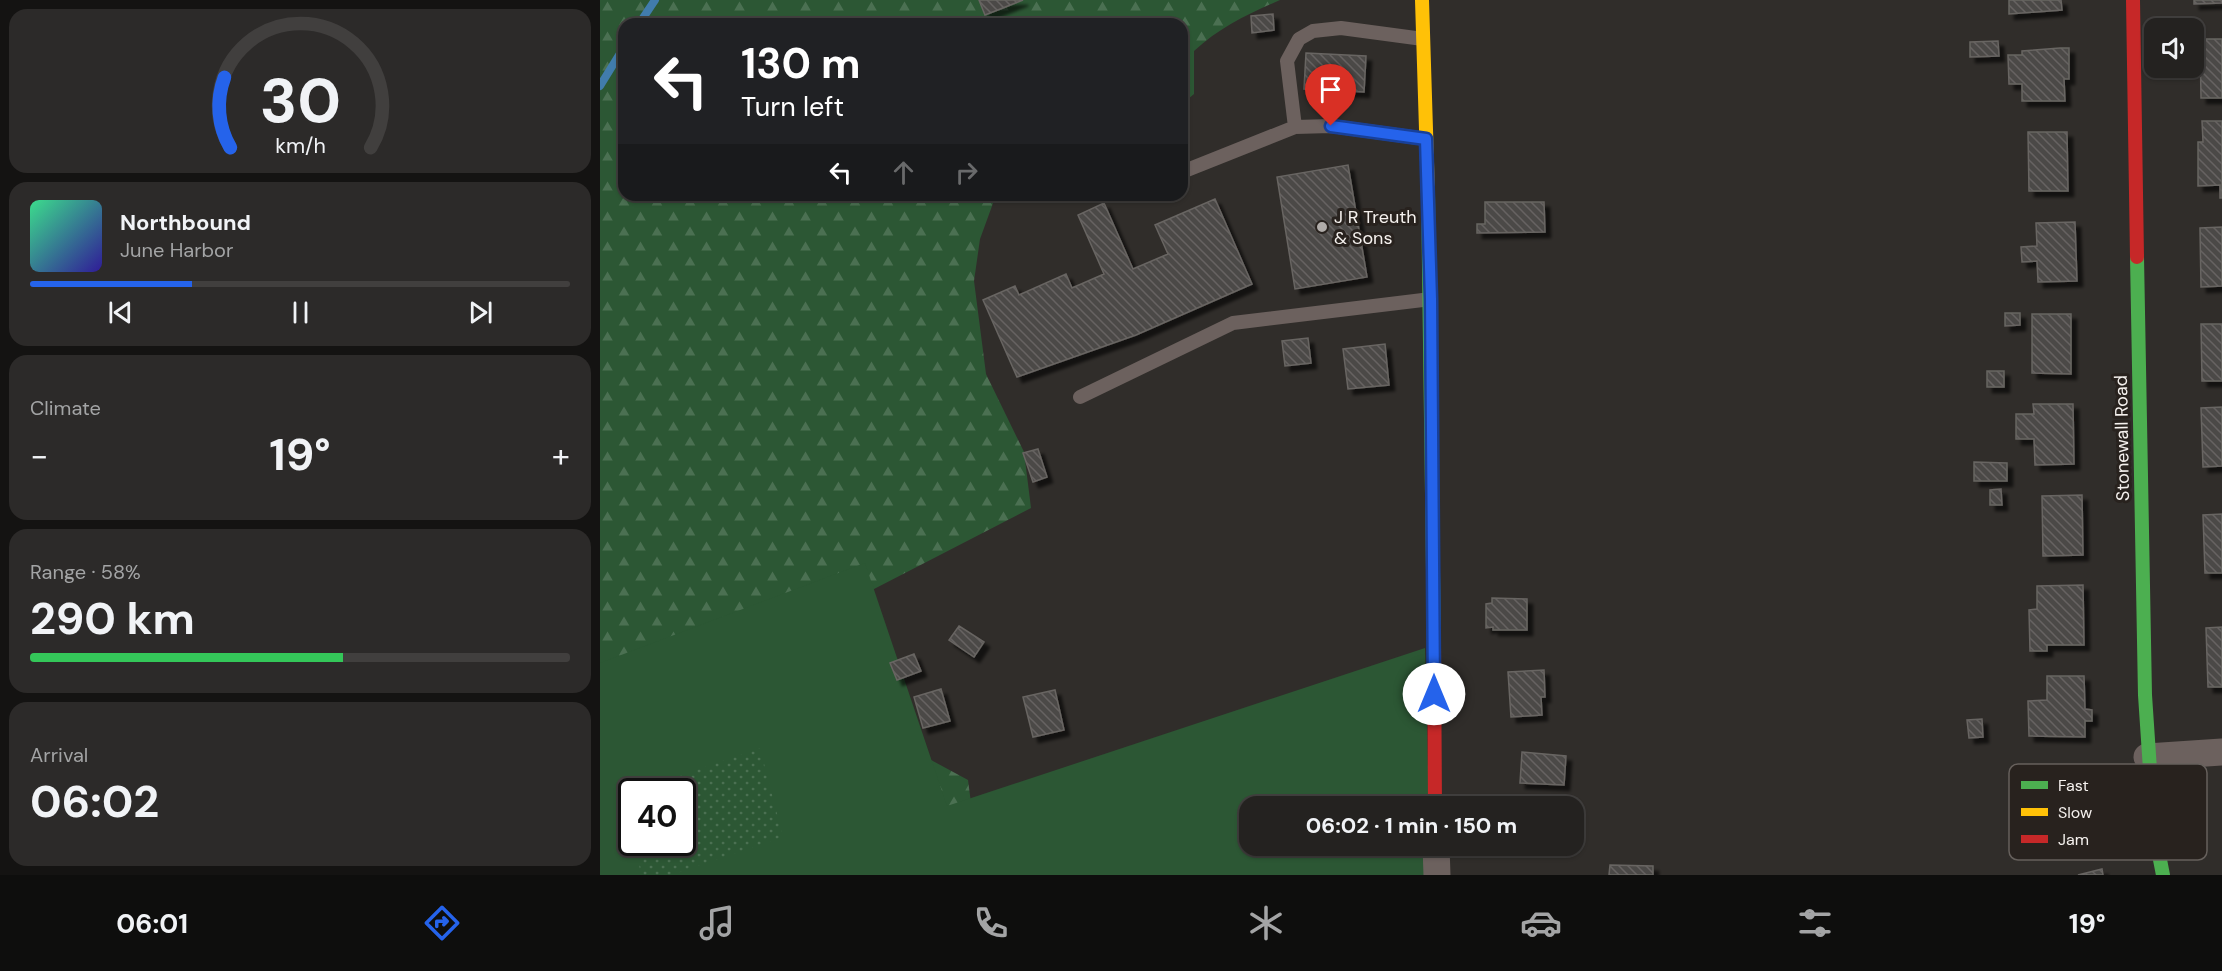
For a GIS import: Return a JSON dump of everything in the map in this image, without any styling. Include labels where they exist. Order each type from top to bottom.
[{"type":"street","points":[[1422,0],[1431,299],[1435,796]]},
{"type":"street","name":"Stonewall Road","points":[[2133,0],[2148,764]]},
{"type":"street","points":[[2147,757],[2222,753]]},
{"type":"street","points":[[1436,856],[1437,875]]},
{"type":"street","name":"Stonewall Road","points":[[2160,860],[2163,875]]},
{"type":"lane","points":[[1295,127],[1287,61],[1299,39],[1313,31],[1341,28],[1423,39]]},
{"type":"lane","points":[[1188,170],[1295,127],[1331,126],[1426,139]]},
{"type":"lane","points":[[1080,397],[1233,323],[1431,299]]},
{"type":"green space","points":[[600,0],[1280,0],[1235,22],[1194,51],[1194,94],[1188,99],[1188,18],[618,18],[618,201],[994,201],[980,239],[974,281],[986,374],[1024,452],[1031,508],[874,589],[865,610],[931,760],[968,780],[971,803],[963,825],[775,742],[633,775],[632,778],[618,778],[618,820],[600,875]]},
{"type":"green space","points":[[865,563],[947,806],[1425,648],[1429,796],[1239,796],[1239,856],[1430,856],[1430,875],[600,875],[600,663]]},
{"type":"green space","points":[[760,748],[783,837],[671,875],[641,875],[637,856],[696,856],[696,778],[673,778]]},
{"type":"building","points":[[979,0],[1023,0],[985,15]]},
{"type":"building","points":[[2009,0],[2061,0],[2062,10],[2009,14]]},
{"type":"building","points":[[2194,0],[2222,0],[2222,3],[2194,4]]},
{"type":"building","points":[[1273,14],[1274,30],[1252,33],[1251,16]]},
{"type":"building","points":[[2204,39],[2222,39],[2222,98],[2201,98],[2201,78],[2204,78]]},
{"type":"building","points":[[1998,41],[1999,56],[1970,57],[1970,42]]},
{"type":"building","points":[[2069,48],[2069,79],[2064,79],[2065,101],[2022,101],[2022,84],[2009,84],[2008,55],[2022,55],[2022,51]]},
{"type":"building","points":[[1306,53],[1366,56],[1364,92],[1304,89]]},
{"type":"building","points":[[2202,121],[2222,121],[2222,198],[2220,198],[2220,185],[2198,186],[2198,142],[2203,142]]},
{"type":"building","points":[[2028,132],[2067,132],[2068,191],[2029,191]]},
{"type":"building","name":"J R Treuth & Sons","points":[[1348,165],[1367,277],[1295,289],[1277,177]]},
{"type":"building","points":[[1215,199],[1252,284],[1136,335],[1017,377],[983,300],[1015,286],[1019,295],[1066,274],[1072,288],[1104,274],[1078,215],[1104,203],[1133,269],[1168,254],[1155,225]]},
{"type":"building","points":[[1485,202],[1544,202],[1545,232],[1477,233],[1477,224],[1485,224]]},
{"type":"building","points":[[2075,222],[2077,281],[2038,282],[2037,261],[2022,262],[2021,247],[2037,246],[2036,223]]},
{"type":"building","points":[[2222,227],[2222,286],[2201,287],[2200,228]]},
{"type":"building","points":[[2005,313],[2020,313],[2020,325],[2005,326]]},
{"type":"building","points":[[2032,314],[2071,314],[2071,374],[2032,373]]},
{"type":"building","points":[[2201,324],[2222,324],[2222,381],[2202,381]]},
{"type":"building","points":[[1308,338],[1311,363],[1285,366],[1282,341]]},
{"type":"building","points":[[1385,344],[1389,385],[1348,389],[1343,349]]},
{"type":"building","points":[[1987,371],[2004,371],[2004,387],[1987,387]]},
{"type":"building","points":[[2033,404],[2073,404],[2074,464],[2035,465],[2034,439],[2016,439],[2016,414],[2034,414]]},
{"type":"building","points":[[2222,407],[2222,466],[2203,467],[2201,408]]},
{"type":"building","points":[[1038,449],[1047,477],[1033,482],[1023,453]]},
{"type":"building","points":[[1974,462],[2007,463],[2007,481],[1974,481]]},
{"type":"building","points":[[2001,489],[2002,505],[1990,505],[1990,490]]},
{"type":"building","points":[[2082,495],[2083,555],[2043,556],[2042,496]]},
{"type":"building","points":[[2222,514],[2222,573],[2205,573],[2203,515]]},
{"type":"building","points":[[2083,585],[2084,645],[2047,645],[2047,651],[2030,651],[2029,610],[2037,609],[2037,586]]},
{"type":"building","points":[[1492,598],[1527,599],[1527,630],[1486,628],[1486,604],[1492,603]]},
{"type":"building","points":[[959,626],[984,642],[974,657],[949,640]]},
{"type":"building","points":[[2222,627],[2222,687],[2208,687],[2206,628]]},
{"type":"building","points":[[914,654],[921,671],[897,680],[890,663]]},
{"type":"building","points":[[1544,670],[1545,697],[1541,697],[1542,715],[1511,717],[1508,672]]},
{"type":"building","points":[[2047,676],[2084,676],[2085,709],[2092,710],[2092,721],[2085,721],[2085,737],[2029,736],[2028,701],[2047,700]]},
{"type":"building","points":[[941,689],[950,721],[923,728],[914,697]]},
{"type":"building","points":[[1055,690],[1064,730],[1033,737],[1023,697]]},
{"type":"building","points":[[1982,719],[1983,737],[1969,738],[1967,720]]},
{"type":"building","points":[[1522,752],[1566,756],[1564,785],[1520,783]]},
{"type":"building","points":[[1610,865],[1653,866],[1653,875],[1609,875]]},
{"type":"building","points":[[2102,869],[2103,875],[2078,875]]},
{"type":"waterway","points":[[643,18],[655,0]]},
{"type":"waterway","points":[[600,86],[618,57]]},
{"type":"traffic: fast","points":[[1428,194],[1434,645]]},
{"type":"traffic: fast","points":[[2137,257],[2145,695],[2150,764]]},
{"type":"traffic: fast","points":[[2160,860],[2163,875]]},
{"type":"traffic: slow","points":[[1422,0],[1428,194]]},
{"type":"traffic: jam","points":[[2133,0],[2137,257]]},
{"type":"traffic: jam","points":[[1434,645],[1435,796]]},
{"type":"place","name":"J R Treuth & Sons","points":[[1322,227]]},
{"type":"route","points":[[1331,126],[1426,139],[1431,299],[1434,694]]}]
